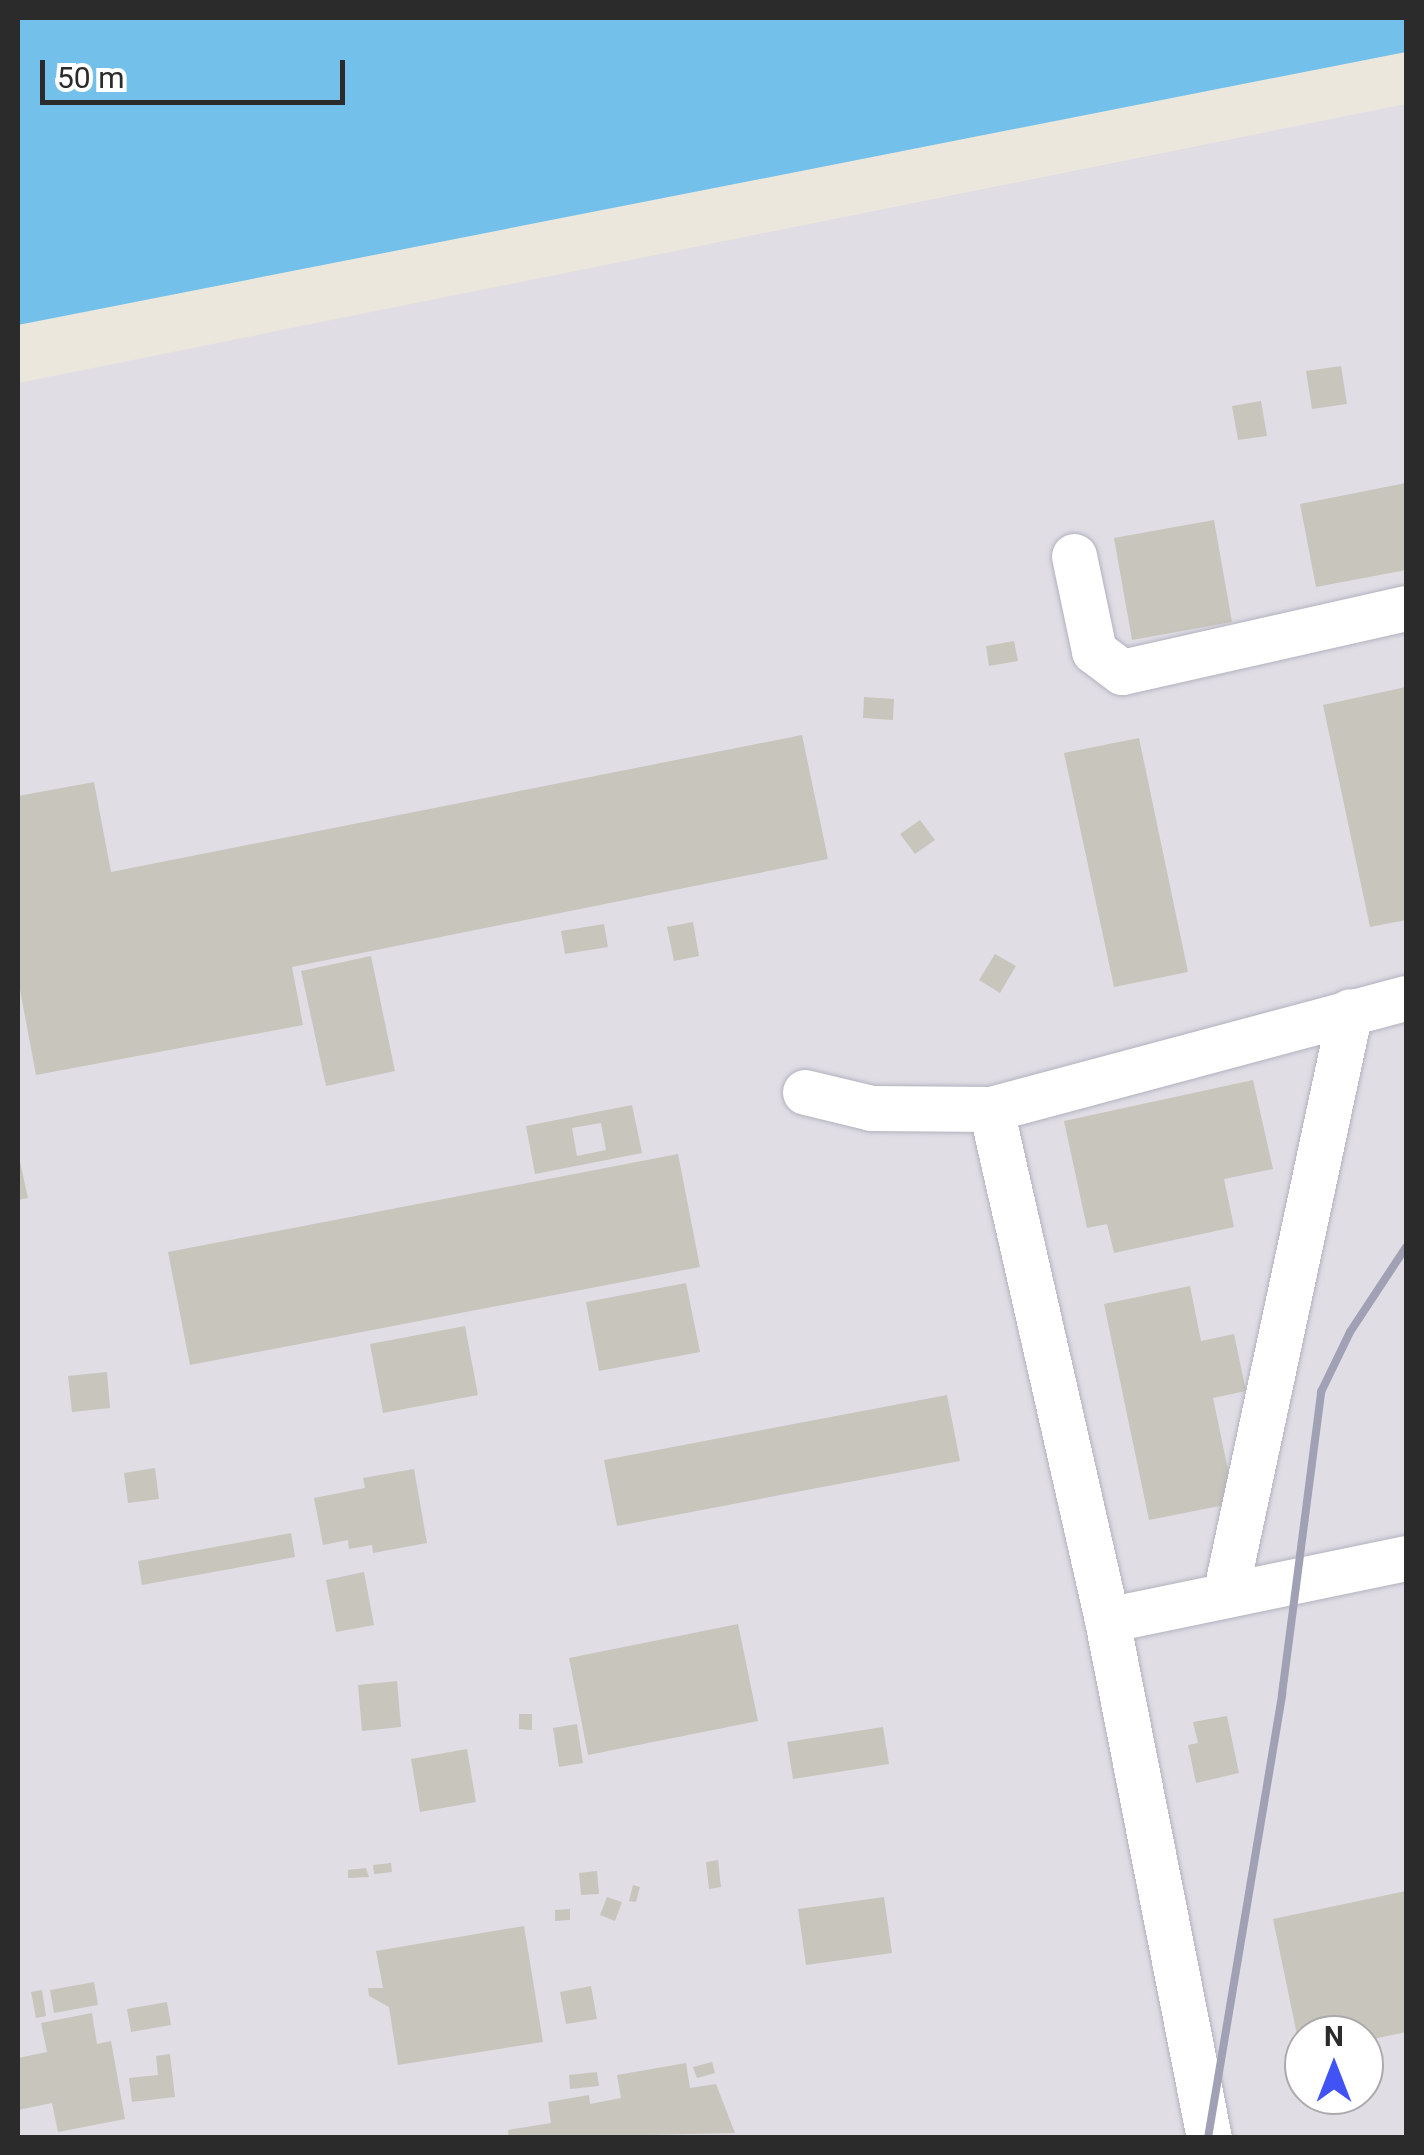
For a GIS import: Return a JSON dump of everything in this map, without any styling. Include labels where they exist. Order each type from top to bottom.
[{"type":"lane","points":[[1074,556],[1094,651],[1122,672],[1406,608]]},
{"type":"lane","points":[[805,1092],[871,1108],[990,1109],[1406,998]]},
{"type":"lane","points":[[1225,1595],[1350,1011]]},
{"type":"lane","points":[[990,1109],[1107,1620],[1210,2138]]},
{"type":"lane","points":[[1107,1620],[1406,1558]]},
{"type":"shaded area","points":[[1406,104],[1406,2137],[18,2138],[18,383]]},
{"type":"water","points":[[18,18],[1406,18],[1406,52],[18,325]]},
{"type":"building","points":[[1341,366],[1347,404],[1312,409],[1306,371]]},
{"type":"building","points":[[1261,401],[1267,436],[1238,440],[1232,406]]},
{"type":"building","points":[[1406,483],[1406,570],[1316,587],[1300,504]]},
{"type":"building","points":[[1214,520],[1232,622],[1132,640],[1114,538]]},
{"type":"building","points":[[1014,641],[1018,661],[989,666],[986,646]]},
{"type":"building","points":[[1406,687],[1406,920],[1370,927],[1323,705]]},
{"type":"building","points":[[864,697],[894,699],[893,720],[863,718]]},
{"type":"building","points":[[802,735],[828,859],[292,967],[303,1025],[36,1075],[18,979],[18,796],[94,782],[111,872]]},
{"type":"building","points":[[1139,738],[1188,972],[1114,987],[1064,753]]},
{"type":"building","points":[[920,820],[935,840],[915,854],[900,834]]},
{"type":"building","points":[[693,922],[699,956],[674,961],[667,927]]},
{"type":"building","points":[[604,924],[608,947],[565,954],[561,931]]},
{"type":"building","points":[[995,954],[1016,966],[1000,993],[979,980]]},
{"type":"building","points":[[371,956],[395,1071],[326,1086],[301,971]]},
{"type":"building","points":[[1253,1080],[1273,1169],[1224,1179],[1234,1227],[1114,1253],[1107,1224],[1087,1228],[1064,1121]]},
{"type":"building","points":[[632,1105],[642,1153],[535,1174],[526,1126]],"holes":[[[601,1123],[606,1150],[577,1156],[572,1128]]]},
{"type":"building","points":[[18,1153],[28,1198],[18,1200]]},
{"type":"building","points":[[678,1154],[700,1267],[190,1365],[168,1252]]},
{"type":"building","points":[[686,1283],[700,1352],[599,1371],[586,1302]]},
{"type":"building","points":[[1190,1286],[1201,1341],[1234,1334],[1246,1391],[1213,1398],[1235,1503],[1149,1520],[1104,1304]]},
{"type":"building","points":[[465,1326],[478,1395],[383,1413],[370,1344]]},
{"type":"building","points":[[107,1372],[110,1408],[72,1412],[68,1376]]},
{"type":"building","points":[[947,1395],[960,1461],[617,1526],[604,1460]]},
{"type":"building","points":[[155,1468],[159,1499],[128,1503],[124,1473]]},
{"type":"building","points":[[414,1469],[427,1543],[373,1553],[372,1545],[349,1549],[348,1540],[323,1545],[314,1498],[365,1488],[363,1478]]},
{"type":"building","points":[[291,1533],[295,1557],[142,1585],[138,1561]]},
{"type":"building","points":[[364,1572],[374,1625],[336,1632],[326,1580]]},
{"type":"building","points":[[738,1624],[758,1721],[588,1755],[569,1658]]},
{"type":"building","points":[[397,1681],[401,1727],[362,1731],[358,1685]]},
{"type":"building","points":[[519,1714],[532,1714],[532,1730],[519,1729]]},
{"type":"building","points":[[1227,1716],[1239,1773],[1196,1783],[1188,1745],[1198,1743],[1193,1722]]},
{"type":"building","points":[[577,1724],[583,1763],[559,1767],[553,1728]]},
{"type":"building","points":[[883,1727],[889,1764],[793,1779],[787,1742]]},
{"type":"building","points":[[467,1749],[476,1802],[420,1812],[411,1759]]},
{"type":"building","points":[[718,1860],[721,1887],[709,1889],[706,1862]]},
{"type":"building","points":[[391,1863],[392,1872],[374,1874],[373,1865]]},
{"type":"building","points":[[366,1868],[369,1877],[348,1878],[348,1870]]},
{"type":"building","points":[[597,1871],[599,1894],[581,1895],[579,1873]]},
{"type":"building","points":[[633,1885],[640,1887],[636,1902],[629,1901]]},
{"type":"building","points":[[1406,1891],[1406,2032],[1384,2037],[1384,2015],[1293,2015],[1273,1919]]},
{"type":"building","points":[[607,1897],[622,1902],[615,1921],[600,1915]]},
{"type":"building","points":[[884,1897],[892,1953],[806,1965],[798,1909]]},
{"type":"building","points":[[570,1909],[570,1920],[555,1921],[555,1910]]},
{"type":"building","points":[[524,1926],[543,2042],[398,2065],[389,2007],[369,1996],[368,1988],[383,1988],[376,1951]]},
{"type":"building","points":[[94,1982],[98,2005],[54,2013],[50,1990]]},
{"type":"building","points":[[591,1986],[597,2019],[566,2024],[560,1992]]},
{"type":"building","points":[[42,1990],[46,2016],[36,2018],[31,1992]]},
{"type":"building","points":[[167,2002],[171,2025],[131,2032],[127,2009]]},
{"type":"building","points":[[92,2013],[97,2044],[111,2041],[125,2119],[58,2132],[52,2103],[18,2110],[18,2058],[47,2052],[41,2023]]},
{"type":"building","points":[[170,2054],[175,2097],[132,2102],[129,2078],[158,2075],[156,2056]]},
{"type":"building","points":[[712,2062],[715,2073],[697,2078],[693,2067]]},
{"type":"building","points":[[686,2063],[690,2088],[716,2084],[735,2133],[509,2138],[508,2130],[551,2123],[548,2102],[589,2095],[590,2104],[621,2098],[617,2075]]},
{"type":"building","points":[[597,2072],[599,2086],[570,2089],[569,2075]]},
{"type":"railway","points":[[1208,2138],[1282,1694],[1321,1392],[1350,1332],[1406,1247]]}]
